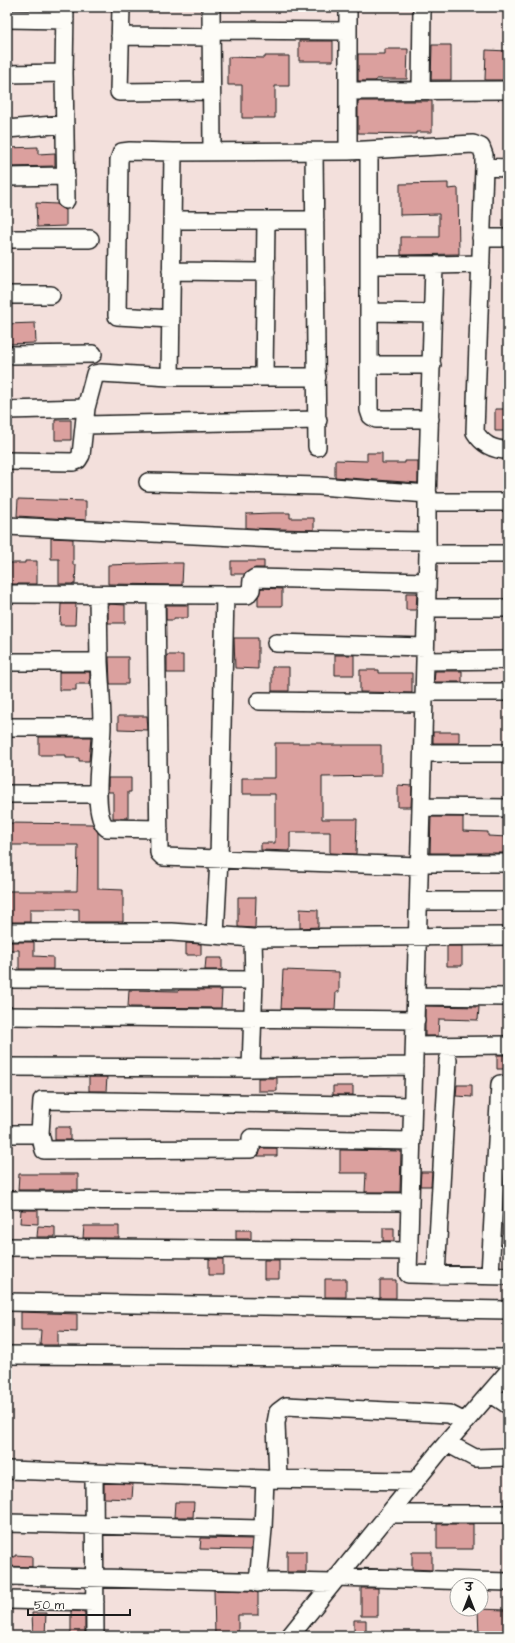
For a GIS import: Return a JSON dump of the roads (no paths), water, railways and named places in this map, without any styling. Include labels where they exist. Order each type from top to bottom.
[{"type":"street","points":[[121,7],[119,92],[211,91]]},
{"type":"street","points":[[211,7],[212,152]]},
{"type":"street","points":[[348,7],[348,151]]},
{"type":"street","points":[[421,91],[422,7]]},
{"type":"street","points":[[7,19],[65,14],[64,73],[66,200]]},
{"type":"street","points":[[120,36],[348,30]]},
{"type":"street","points":[[7,74],[64,73]]},
{"type":"street","points":[[348,91],[508,90]]},
{"type":"street","points":[[7,129],[65,124]]},
{"type":"street","points":[[171,319],[116,316],[119,160],[122,152],[130,150],[173,152],[314,152],[473,144],[481,147],[484,155],[484,167],[475,432],[486,444],[497,450],[508,450]]},
{"type":"street","points":[[369,150],[369,410],[372,416],[376,419],[430,419]]},
{"type":"street","points":[[170,377],[173,152]]},
{"type":"street","points":[[314,152],[318,447]]},
{"type":"street","points":[[484,167],[508,168]]},
{"type":"street","points":[[7,177],[66,176]]},
{"type":"street","points":[[172,220],[315,220]]},
{"type":"street","points":[[264,377],[266,220]]},
{"type":"street","points":[[481,238],[508,238]]},
{"type":"street","points":[[7,239],[90,239]]},
{"type":"street","points":[[369,265],[481,264]]},
{"type":"street","points":[[434,265],[423,753],[408,1274],[508,1276]]},
{"type":"street","points":[[171,271],[266,272]]},
{"type":"street","points":[[7,295],[51,295]]},
{"type":"street","points":[[369,312],[433,313]]},
{"type":"street","points":[[7,355],[93,354]]},
{"type":"street","points":[[369,365],[432,365]]},
{"type":"street","points":[[7,461],[73,462],[78,460],[81,455],[86,416],[95,374],[101,373],[170,377],[317,377]]},
{"type":"street","points":[[7,410],[86,416],[318,420]]},
{"type":"street","points":[[148,482],[319,486],[428,498],[508,502]]},
{"type":"street","points":[[7,526],[428,547],[508,554]]},
{"type":"street","points":[[7,594],[247,595],[251,590],[252,580],[255,578],[427,582]]},
{"type":"street","points":[[98,595],[102,727],[97,794],[101,820],[103,825],[107,828],[159,829]]},
{"type":"street","points":[[156,595],[158,853],[163,857],[420,865],[508,863]]},
{"type":"street","points":[[215,936],[219,859],[225,595]]},
{"type":"street","points":[[426,608],[508,608]]},
{"type":"street","points":[[276,643],[508,660]]},
{"type":"street","points":[[7,662],[99,662]]},
{"type":"street","points":[[259,701],[424,698],[508,692]]},
{"type":"street","points":[[7,727],[102,727]]},
{"type":"street","points":[[423,753],[508,753]]},
{"type":"street","points":[[7,794],[97,794]]},
{"type":"street","points":[[421,807],[508,808]]},
{"type":"street","points":[[419,901],[508,901]]},
{"type":"street","points":[[7,932],[172,932],[253,938],[508,936]]},
{"type":"street","points":[[251,1068],[254,980],[253,938]]},
{"type":"street","points":[[7,979],[254,980]]},
{"type":"street","points":[[416,996],[508,997]]},
{"type":"street","points":[[7,1016],[416,1020]]},
{"type":"street","points":[[415,1046],[508,1045]]},
{"type":"street","points":[[436,1275],[448,1060]]},
{"type":"street","points":[[7,1067],[251,1068],[414,1066]]},
{"type":"street","points":[[490,1275],[500,1084]]},
{"type":"street","points":[[412,1141],[251,1138],[251,1149],[44,1150],[40,1134],[42,1100],[413,1106]]},
{"type":"street","points":[[7,1134],[40,1134]]},
{"type":"street","points":[[7,1200],[410,1202]]},
{"type":"street","points":[[7,1248],[409,1251]]},
{"type":"street","points":[[7,1302],[508,1310]]},
{"type":"street","points":[[7,1355],[508,1358]]},
{"type":"street","points":[[290,1636],[415,1481],[508,1372]]},
{"type":"street","points":[[490,1393],[508,1405]]},
{"type":"street","points":[[258,1583],[263,1529],[271,1479],[278,1412],[286,1406],[449,1414],[465,1422]]},
{"type":"street","points":[[447,1443],[475,1458],[508,1457]]},
{"type":"street","points":[[7,1470],[271,1479],[415,1481]]},
{"type":"street","points":[[94,1473],[95,1636]]},
{"type":"street","points":[[389,1514],[508,1514]]},
{"type":"street","points":[[7,1522],[263,1529]]},
{"type":"street","points":[[7,1576],[258,1583],[335,1580],[508,1582]]},
{"type":"street","points":[[7,1600],[95,1602]]}]
